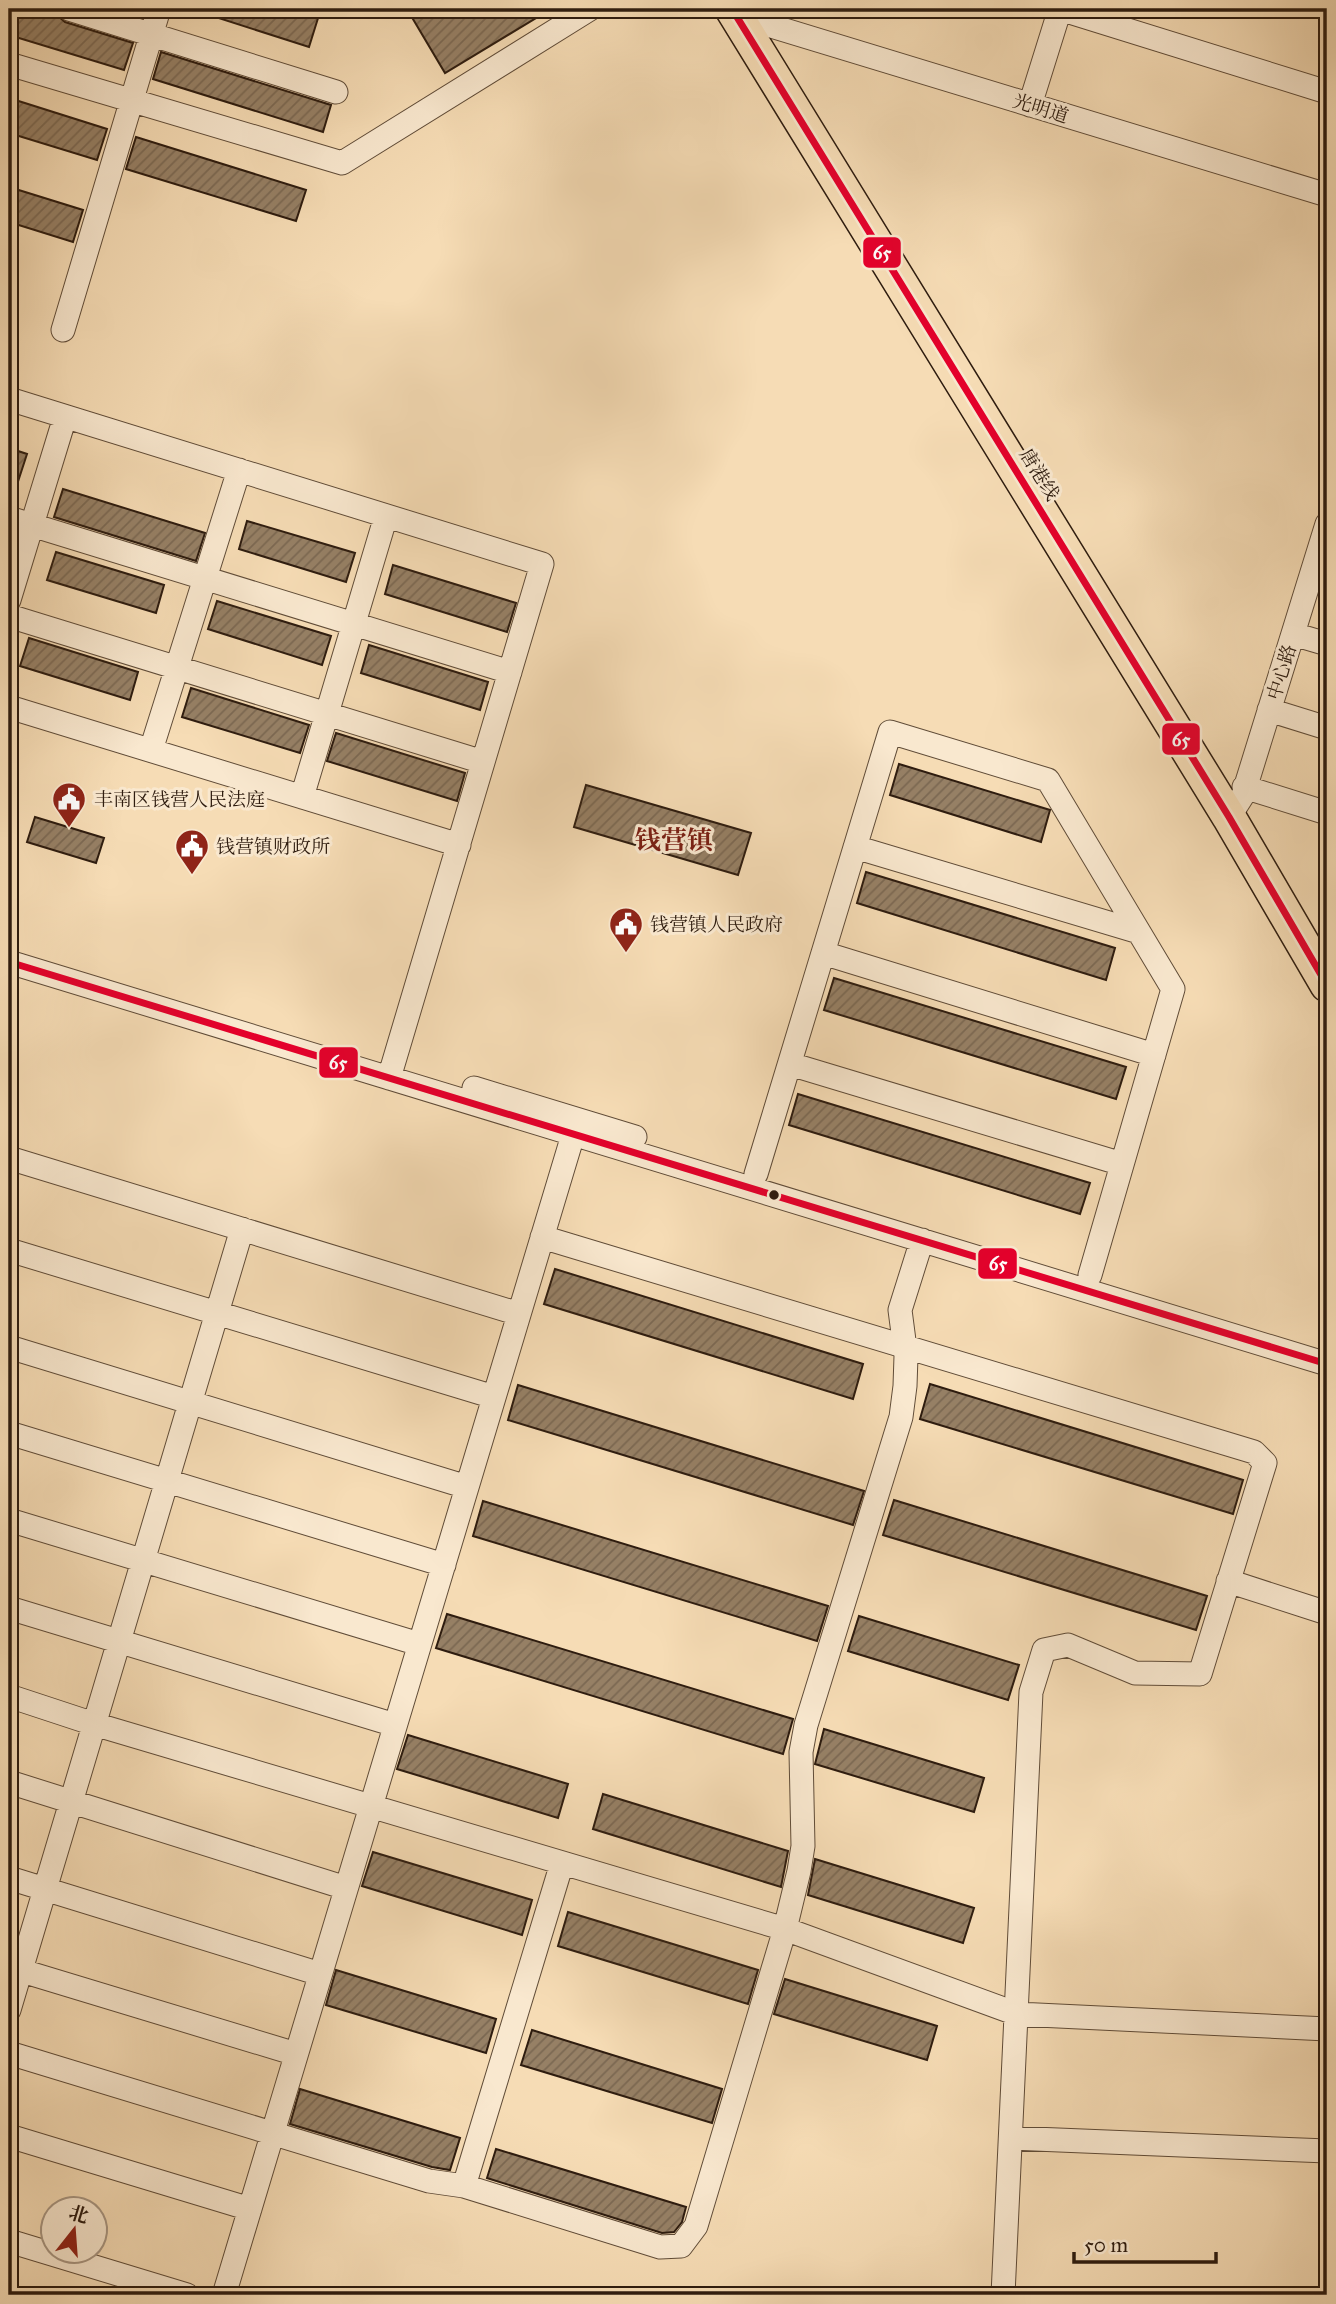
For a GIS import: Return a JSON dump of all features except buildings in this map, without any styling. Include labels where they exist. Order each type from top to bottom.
[{"type":"highway","name":"唐港线","points":[[745,13],[1327,942]]},
{"type":"highway","name":"唐港线","points":[[1239,800],[1327,985]]},
{"type":"street","points":[[69,9],[336,92]]},
{"type":"street","points":[[63,330],[159,9]]},
{"type":"street","points":[[9,64],[342,163],[590,9]]},
{"type":"street","points":[[1030,105],[1060,9],[1327,92]]},
{"type":"street","name":"光明道","points":[[745,13],[1030,105],[1327,195]]},
{"type":"street","points":[[9,399],[542,564],[391,1071]]},
{"type":"street","points":[[9,600],[65,417]]},
{"type":"street","points":[[151,750],[239,470]]},
{"type":"street","points":[[302,797],[386,516]]},
{"type":"street","points":[[9,518],[510,672]]},
{"type":"street","name":"中心路","points":[[1239,800],[1293,634],[1323,553],[1327,524]]},
{"type":"street","points":[[9,616],[483,762]]},
{"type":"street","points":[[1293,634],[1327,644]]},
{"type":"street","points":[[9,707],[458,845]]},
{"type":"street","points":[[1269,710],[1327,728]]},
{"type":"street","points":[[756,1174],[890,732],[1048,780],[1173,989],[1090,1275]]},
{"type":"street","points":[[1239,800],[1327,813]]},
{"type":"street","points":[[855,847],[1139,932]]},
{"type":"street","points":[[823,953],[1154,1055]]},
{"type":"street","points":[[9,959],[756,1174],[1327,1348]]},
{"type":"street","points":[[790,1064],[1122,1164]]},
{"type":"street","points":[[391,1071],[573,1135],[1327,1364]]},
{"type":"street","points":[[223,2295],[573,1135]]},
{"type":"street","points":[[9,1158],[519,1314]]},
{"type":"street","points":[[9,2010],[15,1968],[45,1889],[242,1229]]},
{"type":"street","points":[[542,1237],[1254,1452],[1265,1463],[1200,1674],[1135,1673],[1068,1645],[1044,1650],[1031,1692],[1003,2295]]},
{"type":"street","points":[[9,2053],[429,2181],[464,2186],[660,2247],[681,2246],[696,2226],[785,1929],[803,1846],[801,1752],[806,1725],[901,1417],[905,1386],[900,1310],[922,1240]]},
{"type":"street","points":[[9,1250],[494,1397]]},
{"type":"street","points":[[9,1347],[467,1487]]},
{"type":"street","points":[[9,1433],[444,1565]]},
{"type":"street","points":[[9,1520],[419,1644]]},
{"type":"street","points":[[1228,1581],[1327,1613]]},
{"type":"street","points":[[9,1608],[395,1725]]},
{"type":"street","points":[[9,1696],[94,1724],[785,1929],[1017,2014],[1327,2029]]},
{"type":"street","points":[[9,1782],[346,1888]]},
{"type":"street","points":[[464,2186],[562,1863]]},
{"type":"street","points":[[9,1878],[320,1974]]},
{"type":"street","points":[[15,1968],[296,2054]]},
{"type":"street","points":[[9,2136],[250,2209]]},
{"type":"street","points":[[1012,2138],[1327,2151]]},
{"type":"street","points":[[9,2241],[187,2295]]},
{"type":"transit line","name":"65","points":[[732,9],[1229,817],[1327,985]]},
{"type":"transit line","name":"65","points":[[9,962],[1327,1364]]},
{"type":"place","name":"丰南区钱营人民法庭","points":[[69,829]]},
{"type":"place","name":"钱营镇财政所","points":[[192,876]]},
{"type":"place","name":"钱营镇人民政府","points":[[626,954]]},
{"type":"district","name":"钱营镇","points":[[674,840]]}]
